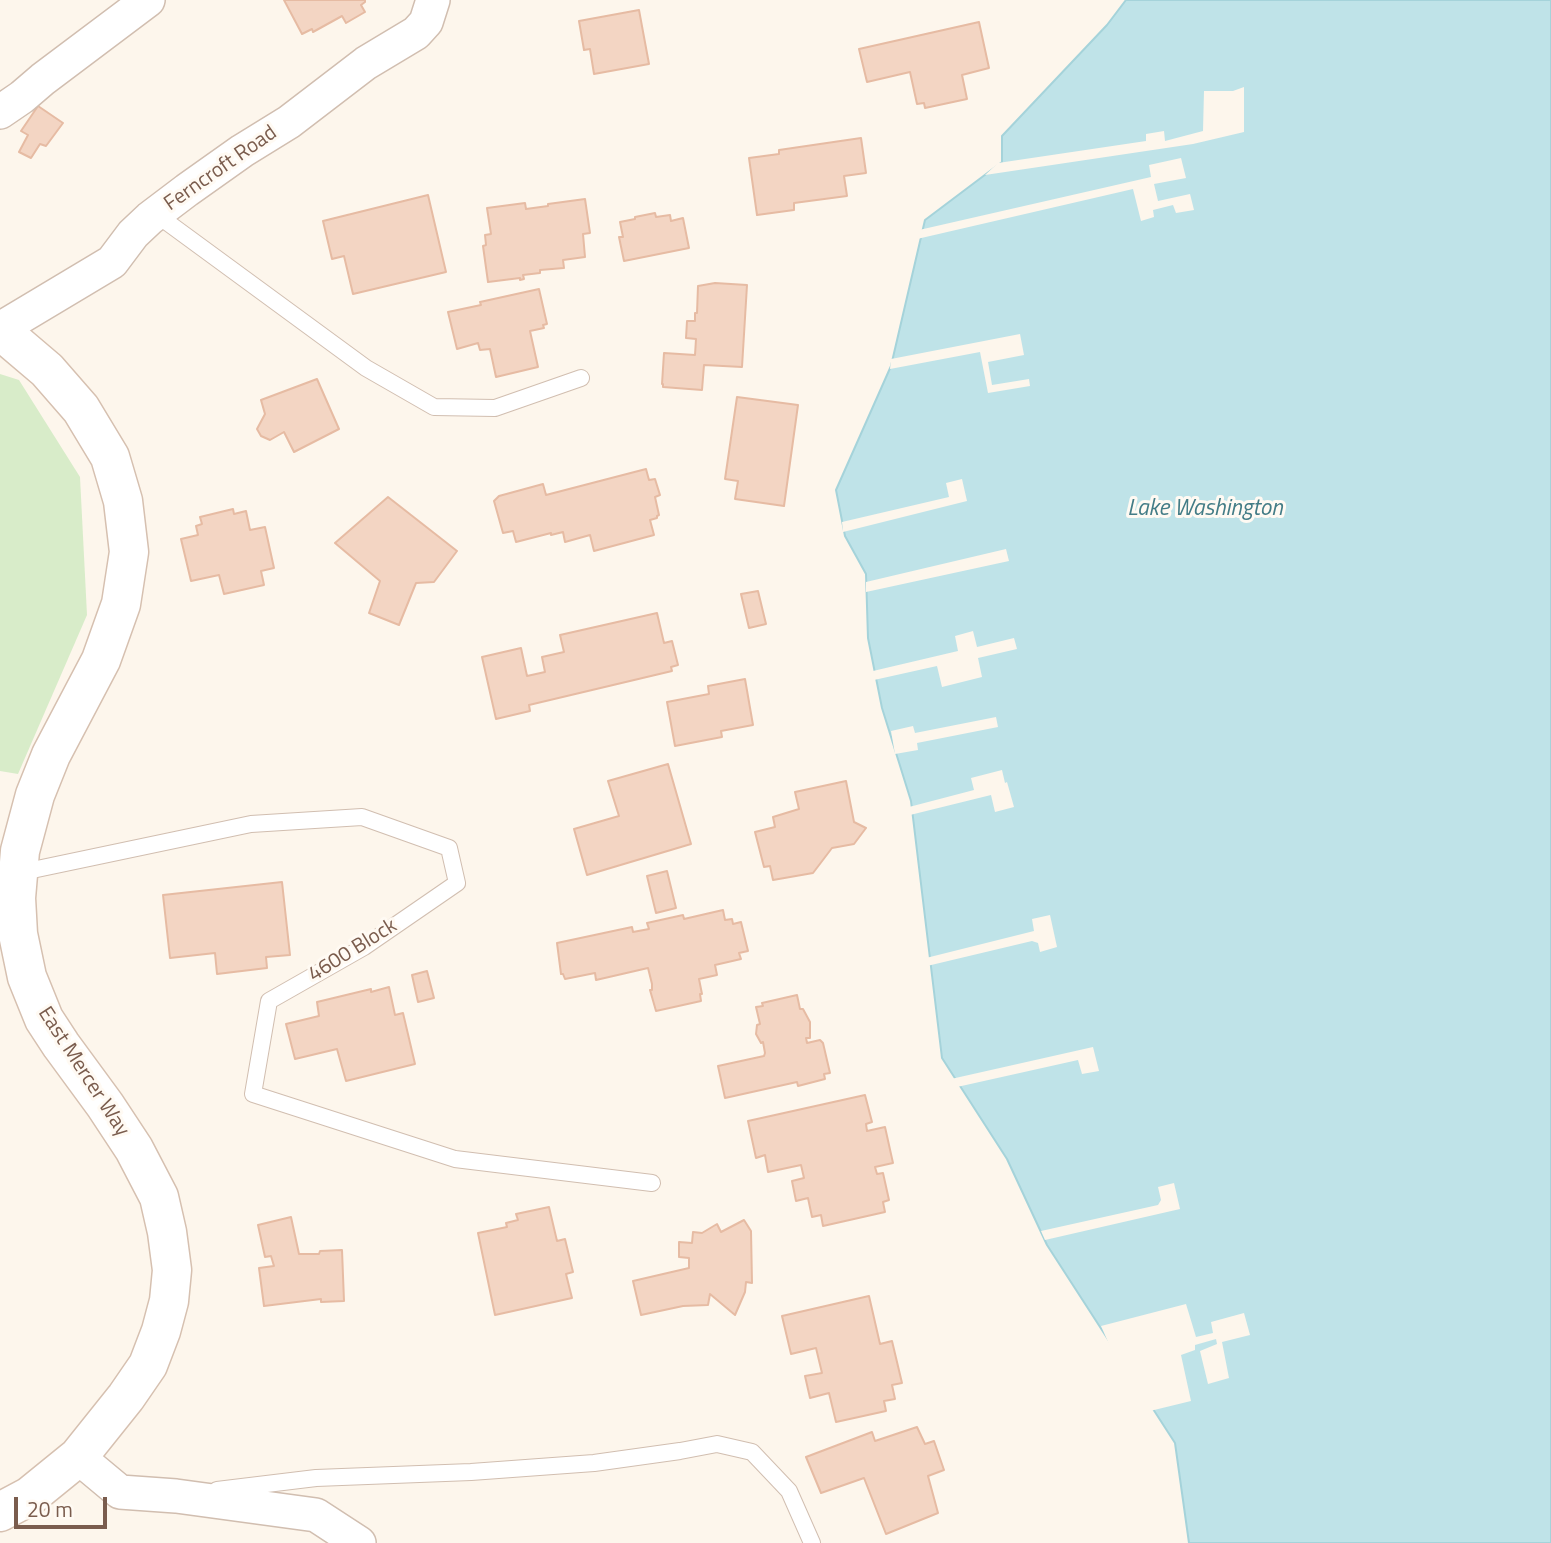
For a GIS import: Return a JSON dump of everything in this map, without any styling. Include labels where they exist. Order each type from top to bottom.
[{"type":"street","points":[[0,112],[148,0]]},
{"type":"street","name":"Ferncroft Road","points":[[0,330],[112,262],[133,234],[156,214],[242,151],[289,122],[366,63],[416,33],[426,22],[433,0]]},
{"type":"street","name":"East Mercer Way","points":[[0,330],[47,370],[81,409],[110,457],[123,501],[129,552],[121,604],[101,660],[51,755],[36,795],[20,851],[16,898],[18,934],[27,977],[44,1019],[127,1138],[159,1197],[172,1270],[169,1301],[161,1331],[148,1365],[126,1397],[78,1457],[30,1496],[0,1512]]},
{"type":"street","points":[[78,1457],[120,1492],[176,1496],[317,1515],[359,1543]]},
{"type":"lane","points":[[156,214],[366,369],[435,407],[495,408],[581,378]]},
{"type":"lane","name":"4600 Block","points":[[18,873],[251,824],[362,817],[449,848],[457,883],[364,947],[269,1001],[253,1094],[455,1159],[652,1184]]},
{"type":"lane","points":[[176,1496],[316,1478],[471,1472],[594,1463],[716,1444],[752,1452],[789,1490],[813,1543]]},
{"type":"green space","points":[[0,374],[19,380],[80,477],[87,615],[18,774],[0,771]]},
{"type":"water","name":"Lake Washington","points":[[1126,0],[1551,0],[1551,1543],[1189,1543],[1175,1443],[1047,1245],[1007,1159],[942,1058],[911,801],[882,708],[868,638],[866,574],[845,536],[836,490],[891,366],[925,220],[1002,162],[1002,136],[1107,25]]},
{"type":"pier","points":[[1244,87],[1244,132],[1193,144],[985,175],[998,163],[1146,141],[1146,134],[1164,131],[1165,141],[1203,131],[1204,91],[1233,91]]},
{"type":"pier","points":[[1181,158],[1186,178],[1154,184],[1158,201],[1190,194],[1194,210],[1176,213],[1173,205],[1153,210],[1154,217],[1141,221],[1133,189],[917,239],[919,230],[1151,177],[1149,165]]},
{"type":"pier","points":[[1020,334],[1024,355],[988,362],[992,385],[1029,379],[1030,386],[988,393],[980,352],[890,369],[891,359]]},
{"type":"pier","points":[[962,479],[967,501],[843,532],[842,522],[949,497],[946,483]]},
{"type":"pier","points":[[1006,549],[1009,561],[866,592],[866,582]]},
{"type":"pier","points":[[973,631],[977,647],[1014,638],[1017,649],[978,658],[982,677],[942,687],[937,666],[874,680],[873,671],[958,651],[955,636]]},
{"type":"pier","points":[[996,717],[998,727],[917,743],[918,750],[895,754],[891,731],[913,726],[915,733]]},
{"type":"pier","points":[[1002,770],[1014,807],[995,812],[991,795],[910,815],[909,807],[974,790],[971,778]]},
{"type":"pier","points":[[1050,915],[1057,947],[1040,952],[1038,943],[1032,941],[927,966],[926,958],[1034,931],[1032,919]]},
{"type":"pier","points":[[1093,1047],[1099,1071],[1082,1074],[1078,1060],[957,1087],[951,1079]]},
{"type":"pier","points":[[1174,1183],[1180,1209],[1045,1240],[1041,1231],[1158,1205],[1161,1200],[1158,1187]]},
{"type":"pier","points":[[1186,1304],[1196,1337],[1213,1333],[1211,1322],[1244,1313],[1250,1335],[1222,1342],[1229,1378],[1208,1384],[1200,1351],[1217,1344],[1216,1339],[1195,1345],[1195,1350],[1181,1355],[1191,1401],[1150,1411],[1113,1353],[1101,1326]]},
{"type":"building","points":[[284,0],[365,0],[361,5],[365,12],[346,23],[342,16],[313,32],[312,29],[302,34]]},
{"type":"building","points":[[639,10],[649,64],[594,74],[590,49],[584,50],[579,21]]},
{"type":"building","points":[[979,22],[989,68],[962,75],[967,99],[925,108],[924,103],[917,104],[910,72],[867,82],[859,49]]},
{"type":"building","points":[[38,106],[63,123],[46,146],[40,144],[31,158],[19,152],[28,135],[21,131]]},
{"type":"building","points":[[861,138],[866,173],[844,176],[847,196],[794,203],[794,210],[757,215],[749,158],[779,154],[779,150]]},
{"type":"building","points":[[428,195],[446,272],[353,294],[344,256],[332,259],[323,221]]},
{"type":"building","points":[[585,199],[590,233],[583,234],[585,257],[563,260],[564,268],[540,270],[540,273],[523,275],[524,279],[488,282],[483,246],[486,245],[485,235],[491,234],[487,208],[525,203],[526,209]]},
{"type":"building","points":[[655,213],[656,217],[670,215],[671,221],[683,218],[689,248],[624,261],[619,237],[623,237],[620,222]]},
{"type":"building","points":[[715,283],[747,285],[742,367],[704,365],[702,390],[663,387],[664,353],[695,355],[696,339],[686,338],[687,321],[695,321],[698,286]]},
{"type":"building","points":[[539,289],[547,324],[543,325],[544,328],[530,331],[538,367],[496,377],[490,349],[480,350],[478,343],[457,349],[448,312]]},
{"type":"building","points":[[317,379],[339,429],[294,452],[284,432],[270,440],[261,436],[257,429],[265,414],[261,400]]},
{"type":"building","points":[[737,397],[798,405],[784,506],[735,499],[738,481],[725,479]]},
{"type":"building","points":[[646,469],[649,480],[655,479],[660,495],[655,497],[659,515],[650,520],[654,535],[594,551],[590,535],[565,542],[563,532],[551,533],[516,542],[513,531],[503,533],[494,501],[499,496],[543,484],[546,495]]},
{"type":"building","points":[[388,497],[457,551],[434,582],[416,583],[399,625],[369,613],[380,581],[335,543]]},
{"type":"building","points":[[233,509],[234,514],[246,511],[250,530],[265,527],[274,568],[261,571],[264,585],[224,594],[219,575],[191,581],[181,539],[198,535],[196,526],[202,524],[200,517]]},
{"type":"building","points":[[758,591],[766,624],[749,628],[741,594]]},
{"type":"building","points":[[657,613],[664,643],[672,641],[678,665],[671,667],[672,671],[529,705],[530,711],[496,719],[482,657],[521,648],[527,676],[545,672],[542,657],[564,652],[560,635]]},
{"type":"building","points":[[745,679],[753,725],[721,731],[722,737],[675,746],[667,702],[709,694],[708,686]]},
{"type":"building","points":[[668,764],[691,844],[587,875],[574,829],[619,816],[608,781]]},
{"type":"building","points":[[846,781],[854,822],[866,828],[854,844],[832,848],[813,873],[773,880],[770,866],[764,867],[755,832],[775,827],[773,817],[799,809],[795,792]]},
{"type":"building","points":[[667,871],[676,908],[656,913],[647,876]]},
{"type":"building","points":[[282,882],[290,955],[266,957],[267,968],[217,974],[215,953],[170,958],[163,895]]},
{"type":"building","points":[[723,910],[725,920],[732,919],[733,924],[741,922],[748,951],[739,953],[741,959],[715,965],[717,975],[699,979],[701,1001],[656,1011],[648,968],[596,980],[595,973],[565,979],[561,974],[557,943],[632,927],[633,932],[649,929],[647,923],[683,915],[684,919]]},
{"type":"building","points":[[427,971],[434,998],[418,1002],[412,975]]},
{"type":"building","points":[[389,987],[395,1015],[403,1013],[415,1064],[346,1081],[337,1049],[295,1059],[286,1024],[319,1016],[317,1002]]},
{"type":"building","points":[[797,995],[800,1009],[803,1009],[810,1022],[810,1038],[806,1038],[807,1043],[820,1040],[823,1043],[830,1073],[824,1074],[825,1079],[798,1086],[797,1082],[725,1098],[718,1066],[764,1056],[763,1042],[761,1043],[756,1034],[757,1025],[760,1024],[756,1007],[763,1006],[762,1003]]},
{"type":"building","points":[[865,1095],[872,1122],[866,1124],[867,1131],[885,1127],[893,1163],[875,1167],[877,1174],[883,1173],[889,1200],[883,1202],[885,1212],[823,1226],[821,1215],[812,1217],[808,1198],[796,1201],[792,1181],[804,1178],[801,1165],[768,1172],[765,1155],[756,1158],[748,1121]]},
{"type":"building","points":[[549,1207],[557,1241],[565,1239],[573,1272],[566,1274],[572,1298],[495,1315],[478,1233],[507,1227],[506,1223],[518,1220],[516,1214]]},
{"type":"building","points":[[291,1217],[299,1254],[342,1250],[344,1301],[321,1302],[321,1299],[264,1306],[259,1268],[274,1266],[271,1256],[265,1257],[258,1225]]},
{"type":"building","points":[[744,1220],[751,1231],[752,1283],[746,1282],[745,1292],[735,1315],[710,1294],[708,1305],[683,1306],[641,1315],[633,1281],[689,1268],[689,1258],[679,1257],[679,1242],[692,1243],[693,1232],[702,1233],[717,1224],[721,1232]]},
{"type":"building","points":[[869,1296],[880,1344],[892,1341],[902,1383],[892,1385],[895,1399],[884,1401],[886,1411],[836,1422],[829,1393],[810,1398],[805,1376],[822,1373],[816,1348],[791,1354],[782,1316]]},
{"type":"building","points":[[917,1427],[925,1444],[934,1441],[944,1470],[928,1476],[938,1513],[886,1534],[864,1478],[821,1493],[806,1457],[872,1432],[875,1441]]}]
